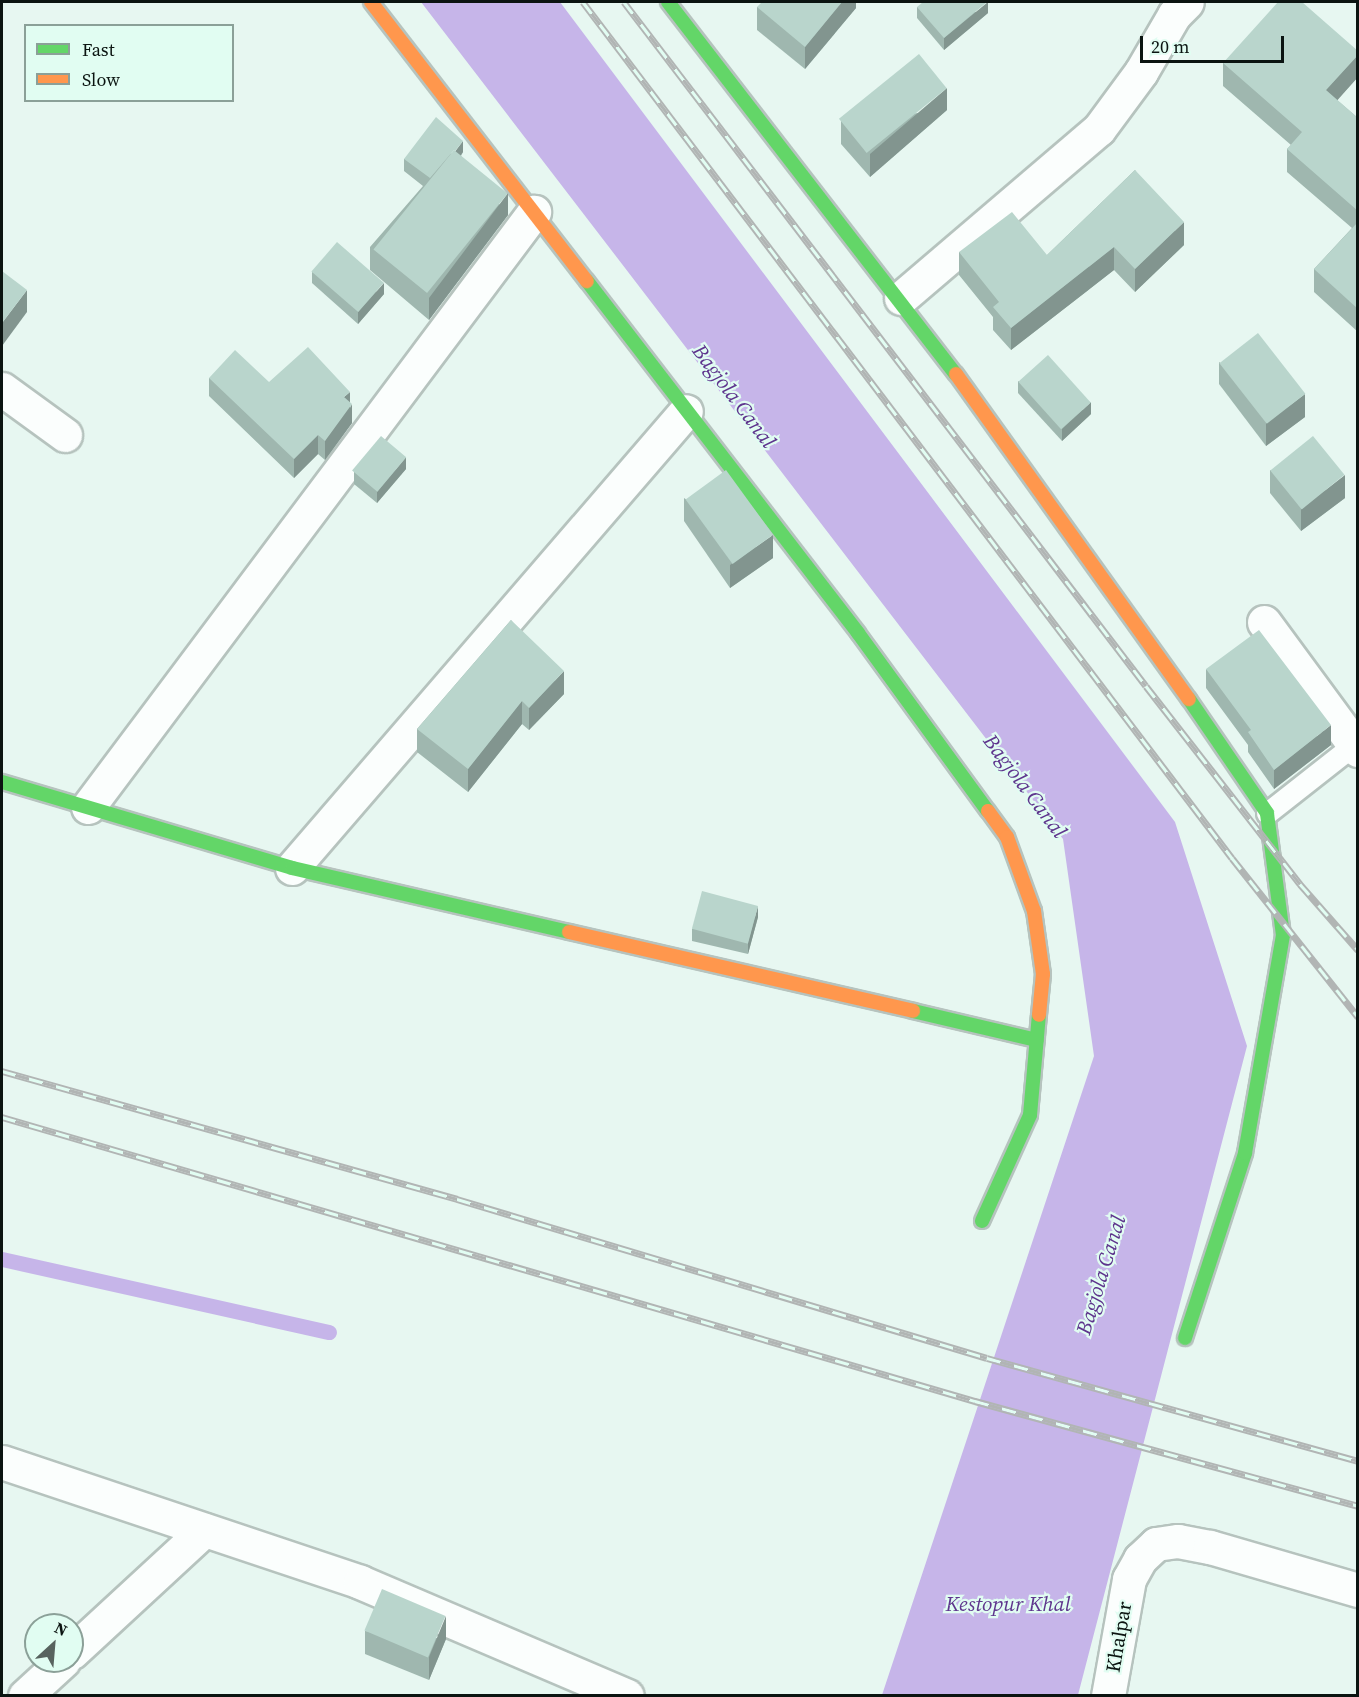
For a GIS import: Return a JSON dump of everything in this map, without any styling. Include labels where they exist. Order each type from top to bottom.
[{"type":"street","points":[[371,2],[858,633],[1007,837],[1034,911],[1043,974],[1030,1115],[982,1221]]},
{"type":"street","points":[[668,2],[901,298],[1149,640],[1267,813],[1283,935],[1245,1153],[1185,1338]]},
{"type":"street","points":[[901,298],[1099,129],[1141,72],[1174,15],[1187,2]]},
{"type":"street","points":[[88,807],[534,212]]},
{"type":"street","points":[[5,398],[65,435]]},
{"type":"street","points":[[292,868],[686,411]]},
{"type":"street","points":[[1264,622],[1355,748]]},
{"type":"street","points":[[2,782],[292,868],[1037,1040]]},
{"type":"street","points":[[2,1462],[360,1582],[627,1695]]},
{"type":"street","points":[[84,1641],[204,1530]]},
{"type":"street","name":"Khalpar","points":[[1108,1695],[1129,1579],[1140,1559],[1156,1544],[1178,1541],[1358,1590]]},
{"type":"street","points":[[26,1695],[50,1673]]},
{"type":"lane","points":[[1267,813],[1355,748]]},
{"type":"water","name":"Kestopur Khal","points":[[421,2],[560,2],[1175,822],[1247,1046],[1078,1695],[882,1695],[1094,1056],[1063,839]]},
{"type":"building","points":[[762,2],[842,2],[805,47],[757,7]]},
{"type":"building","points":[[923,2],[987,2],[944,38],[917,7]]},
{"type":"building","points":[[1278,2],[1302,2],[1358,51],[1358,55],[1326,90],[1358,118],[1358,211],[1287,149],[1302,132],[1223,63]]},
{"type":"building","points":[[919,54],[947,88],[867,153],[839,119]]},
{"type":"building","points":[[436,117],[463,141],[430,178],[404,159]]},
{"type":"building","points":[[454,150],[508,193],[427,293],[373,249]]},
{"type":"building","points":[[1135,170],[1184,222],[1135,269],[1114,247],[1011,328],[993,307],[999,302],[959,252],[1012,212],[1047,255]]},
{"type":"building","points":[[1358,222],[1358,309],[1314,269]]},
{"type":"building","points":[[337,242],[384,283],[358,312],[311,271]]},
{"type":"building","points":[[2,271],[27,290],[2,323]]},
{"type":"building","points":[[1258,333],[1305,394],[1267,424],[1219,363]]},
{"type":"building","points":[[308,347],[350,392],[344,397],[352,404],[325,441],[318,435],[294,459],[209,378],[235,350],[269,382]]},
{"type":"building","points":[[1048,355],[1091,403],[1061,429],[1018,382]]},
{"type":"building","points":[[381,436],[406,457],[377,492],[352,470]]},
{"type":"building","points":[[1313,436],[1344,475],[1302,509],[1270,471]]},
{"type":"building","points":[[726,470],[773,535],[733,564],[686,499]]},
{"type":"building","points":[[511,620],[564,671],[529,708],[522,701],[468,769],[417,729]]},
{"type":"building","points":[[1259,630],[1331,725],[1274,770],[1248,732],[1251,730],[1206,669]]},
{"type":"building","points":[[702,891],[758,906],[748,944],[692,929]]},
{"type":"building","points":[[382,1589],[446,1616],[428,1657],[364,1630]]},
{"type":"waterway","points":[[2,1259],[329,1332]]},
{"type":"railway","points":[[583,2],[1232,858],[1358,1017]]},
{"type":"railway","points":[[624,2],[1146,686],[1300,884],[1358,950]]},
{"type":"railway","points":[[2,1071],[457,1199],[987,1358],[1358,1461]]},
{"type":"railway","points":[[2,1117],[975,1401],[1358,1506]]},
{"type":"traffic: fast","points":[[668,2],[956,374]]},
{"type":"traffic: fast","points":[[587,281],[858,633],[988,811]]},
{"type":"traffic: fast","points":[[1185,1338],[1245,1153],[1283,935],[1267,813],[1189,699]]},
{"type":"traffic: fast","points":[[2,782],[292,868],[569,932]]},
{"type":"traffic: fast","points":[[913,1011],[1037,1040]]},
{"type":"traffic: fast","points":[[982,1221],[1030,1115],[1039,1015]]},
{"type":"traffic: slow","points":[[371,2],[587,281]]},
{"type":"traffic: slow","points":[[956,374],[1189,699]]},
{"type":"traffic: slow","points":[[988,811],[1007,837],[1034,911],[1043,974],[1039,1015]]},
{"type":"traffic: slow","points":[[569,932],[913,1011]]},
{"type":"water label","name":"Bagjola Canal","points":[[734,396]]},
{"type":"water label","name":"Bagjola Canal","points":[[1025,786]]},
{"type":"water label","name":"Bagjola Canal","points":[[1101,1275]]}]
